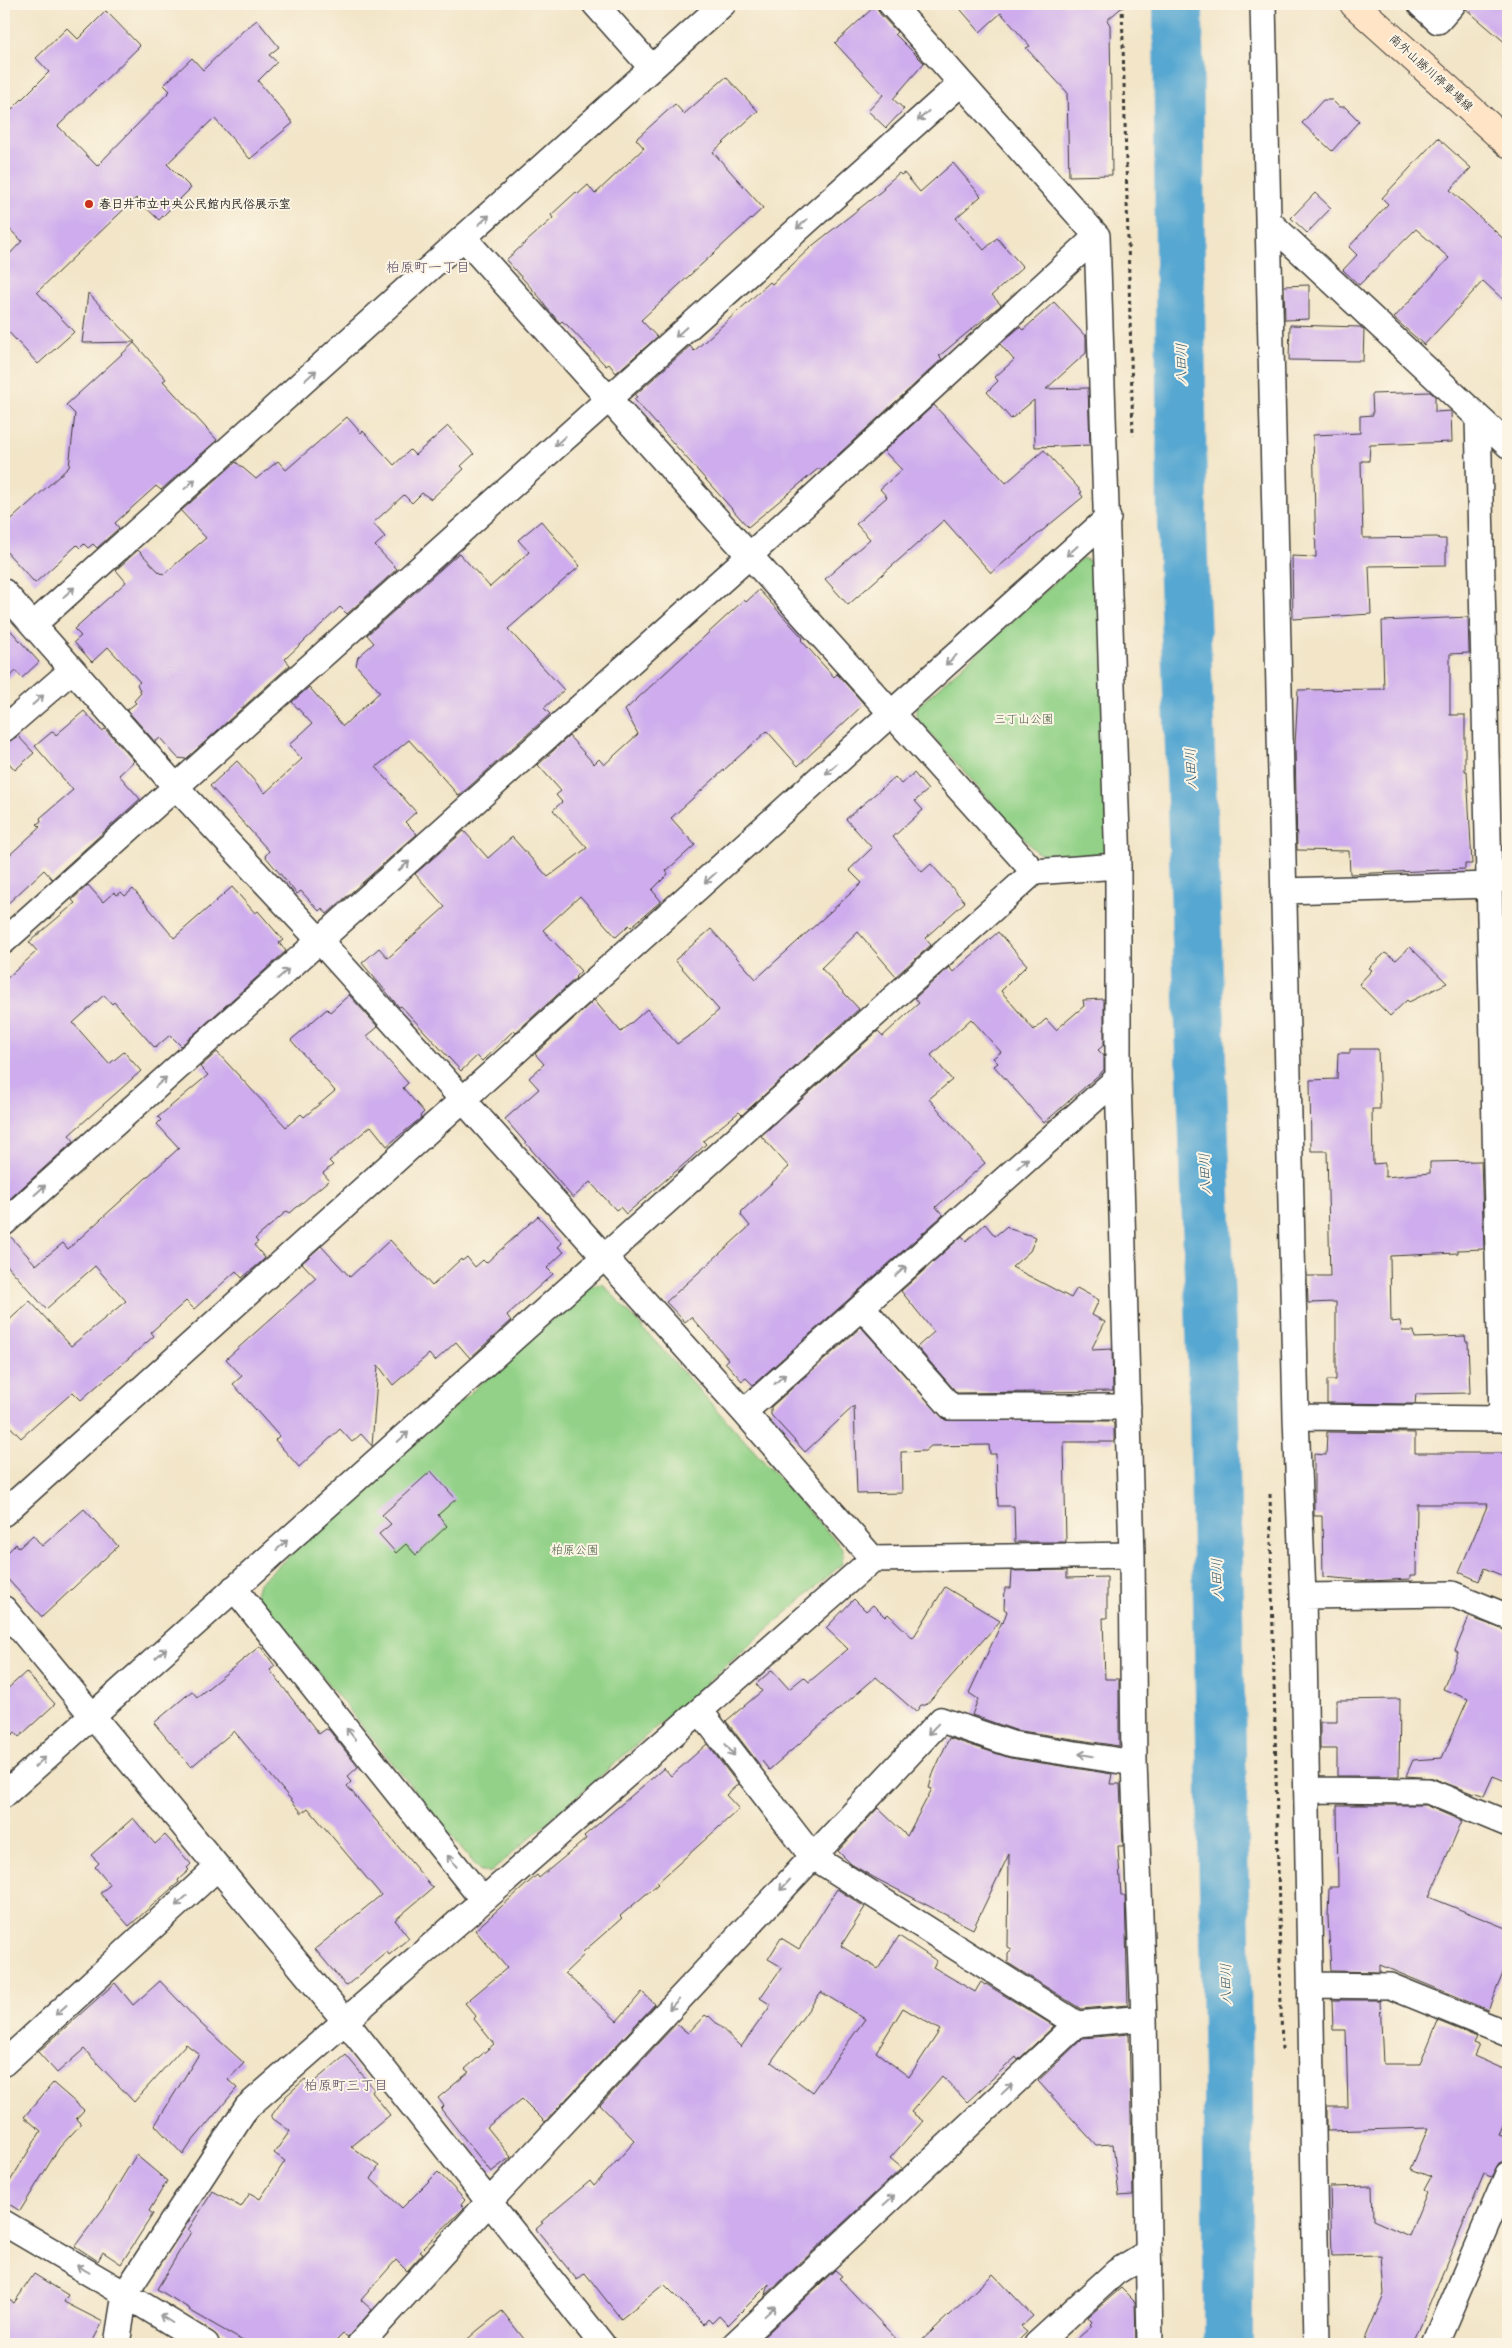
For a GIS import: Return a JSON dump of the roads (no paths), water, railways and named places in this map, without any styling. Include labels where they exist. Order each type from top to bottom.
[{"type":"main road","name":"南外山勝川停車場線","points":[[1354,4],[1508,143]]},
{"type":"street","points":[[595,4],[652,68]]},
{"type":"street","points":[[33,625],[723,4]]},
{"type":"street","points":[[891,4],[960,84],[1097,236],[1108,518],[1118,866],[1118,1078],[1132,1555],[1134,1763],[1144,2018],[1150,2344]]},
{"type":"street","points":[[1263,4],[1296,1417],[1303,1596],[1317,2344]]},
{"type":"street","points":[[1420,4],[1438,21],[1453,4]]},
{"type":"street","points":[[4,941],[174,786],[960,84]]},
{"type":"street","points":[[1269,222],[1508,445]]},
{"type":"street","points":[[4,1223],[749,556],[1097,236]]},
{"type":"street","points":[[464,238],[1034,872]]},
{"type":"street","points":[[1296,1417],[1505,1420],[1500,878],[1478,417]]},
{"type":"street","points":[[4,1513],[1108,518]]},
{"type":"street","points":[[4,592],[174,786],[320,941],[603,1258],[744,1412],[873,1559]]},
{"type":"street","points":[[4,730],[72,670]]},
{"type":"street","points":[[4,1794],[1034,872],[1118,866]]},
{"type":"street","points":[[1284,891],[1500,878]]},
{"type":"street","points":[[744,1412],[1118,1078]]},
{"type":"street","points":[[862,1307],[951,1407],[1128,1407]]},
{"type":"street","points":[[117,2344],[125,2294],[247,2107],[873,1559],[1132,1555]]},
{"type":"street","points":[[234,1588],[483,1900]]},
{"type":"street","points":[[1303,1596],[1452,1594],[1508,1617]]},
{"type":"street","points":[[4,1609],[90,1716],[346,2022],[602,2344]]},
{"type":"street","points":[[700,1712],[812,1856],[1077,2024],[1144,2018]]},
{"type":"street","points":[[360,2344],[489,2202],[812,1856],[942,1720],[1012,1744],[1134,1763]]},
{"type":"street","points":[[1307,1790],[1428,1791],[1508,1824]]},
{"type":"street","points":[[4,2063],[217,1868]]},
{"type":"street","points":[[1311,1985],[1390,1986],[1508,2034]]},
{"type":"street","points":[[735,2344],[1077,2024]]},
{"type":"street","points":[[1435,2344],[1508,2174]]},
{"type":"street","points":[[4,2223],[206,2344]]},
{"type":"street","points":[[1037,2344],[1116,2272],[1147,2253]]},
{"type":"waterway","name":"八田川","points":[[1178,4],[1182,529],[1214,1415],[1228,2081],[1228,2344]]},
{"type":"place","name":"春日井市立中央公民館内民俗展示室","points":[[89,204]]},
{"type":"district","name":"柏原町一丁目","points":[[428,267]]},
{"type":"district","name":"柏原町三丁目","points":[[346,2085]]},
{"type":"park label","name":"三丁山公園","points":[[1024,719]]},
{"type":"park label","name":"柏原公園","points":[[575,1550]]}]
